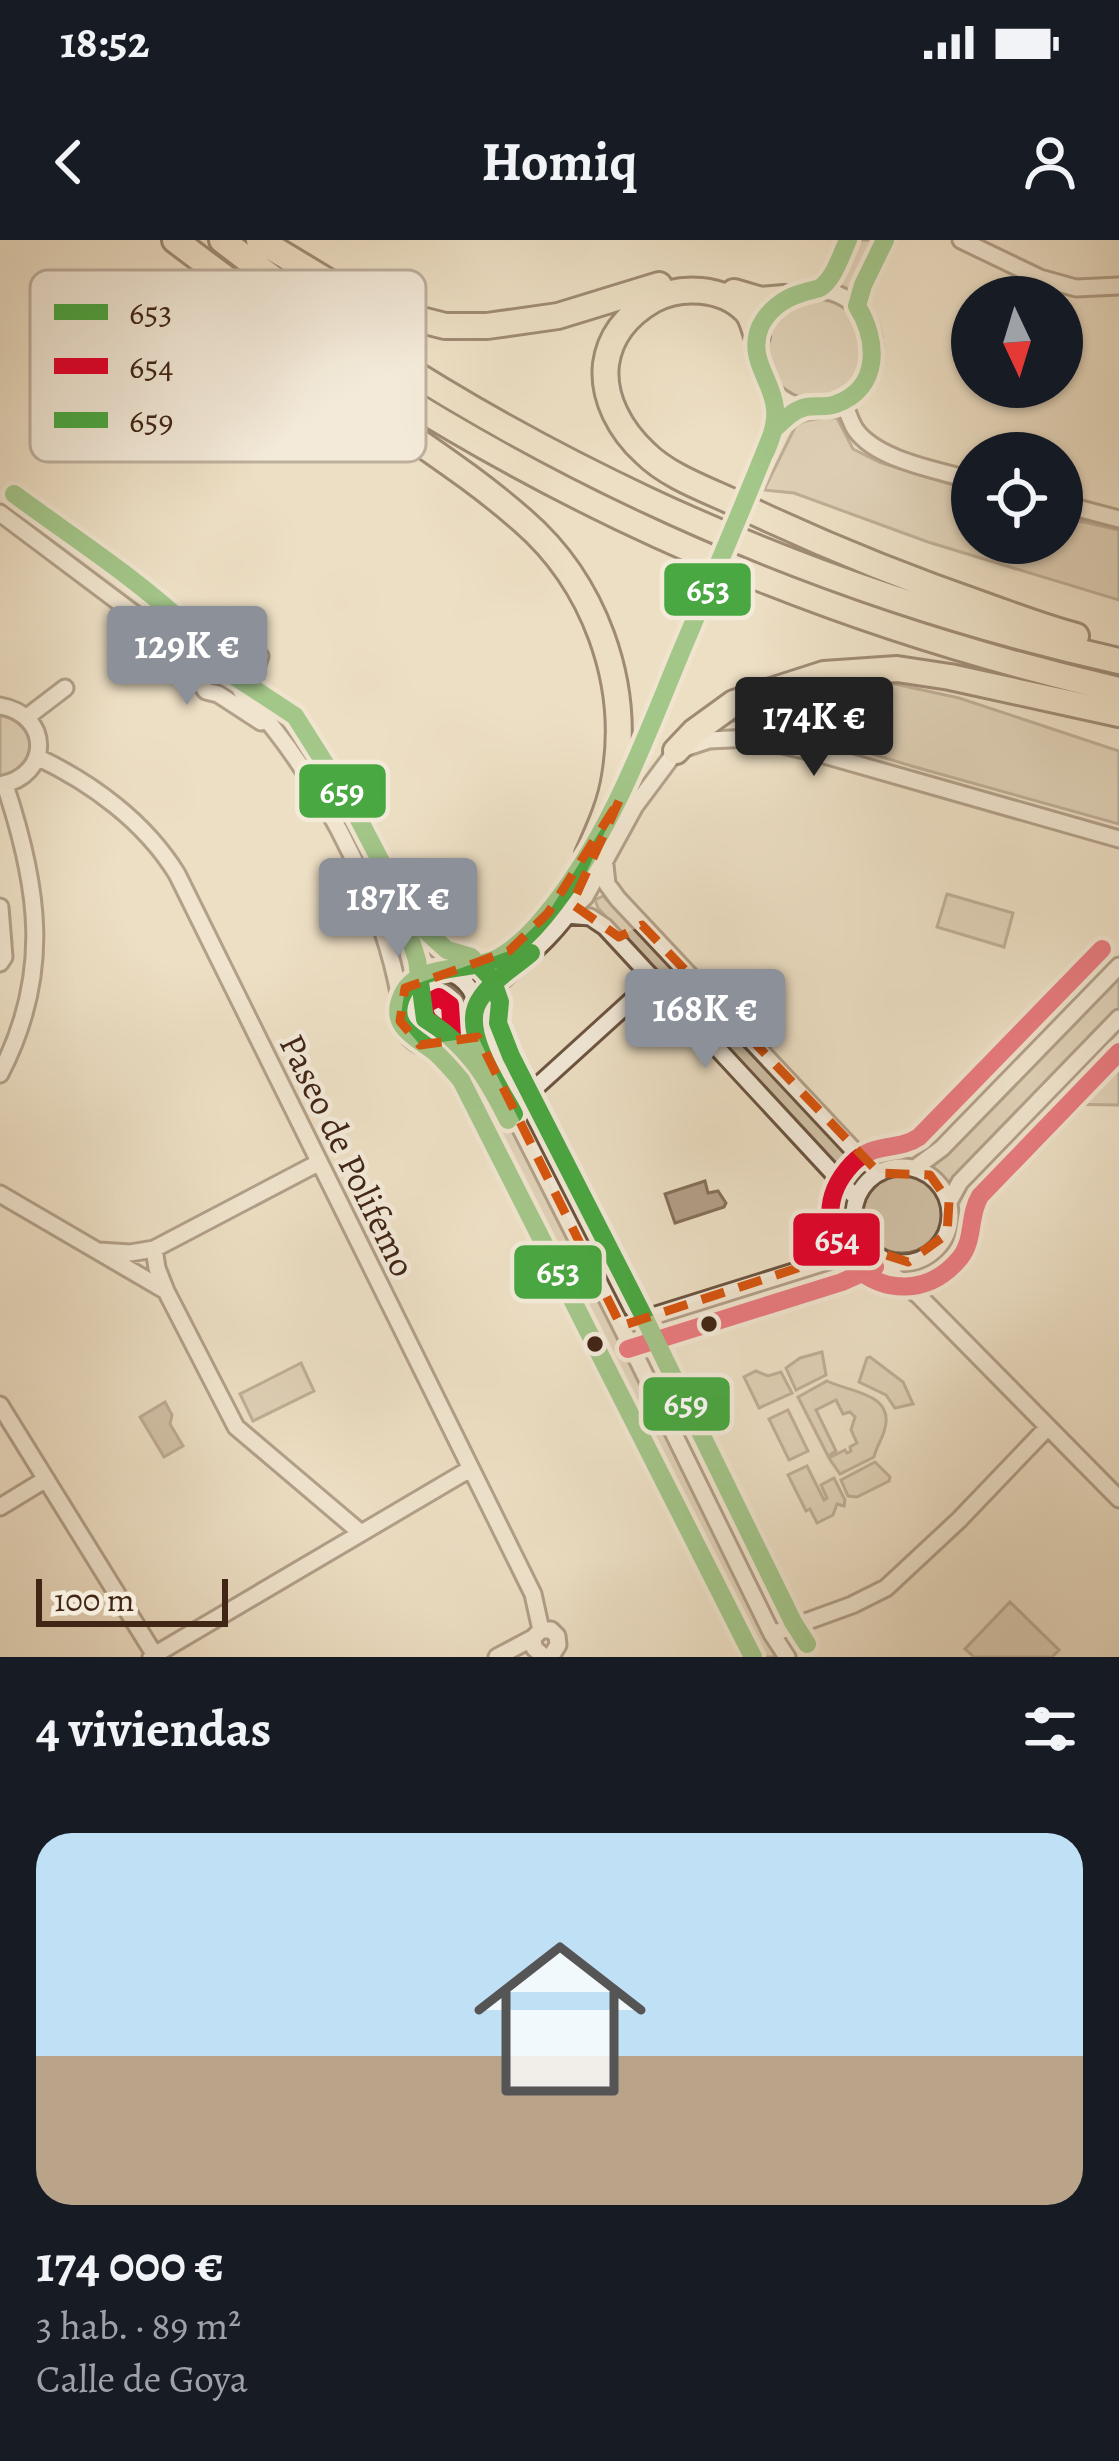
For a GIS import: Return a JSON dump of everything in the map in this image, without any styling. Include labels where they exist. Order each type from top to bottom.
[{"type":"highway","points":[[173,240],[213,270]]},
{"type":"highway","points":[[173,240],[202,270]]},
{"type":"highway","points":[[222,240],[260,270]]},
{"type":"highway","points":[[259,240],[309,270]]},
{"type":"highway","points":[[426,321],[488,326],[558,316],[666,283],[708,284],[761,301],[784,298]]},
{"type":"highway","points":[[757,336],[749,313],[723,295],[707,291],[666,293],[625,321],[611,341],[605,369],[607,396],[621,424],[647,455],[771,520],[932,587],[1064,633],[1119,646]]},
{"type":"highway","points":[[426,382],[491,421],[663,508],[755,548],[956,619],[1119,661]]},
{"type":"highway","points":[[426,414],[592,505],[728,567],[947,646],[1119,690]]},
{"type":"highway","points":[[426,447],[526,523],[570,573],[601,632],[620,718],[616,775],[597,859]]},
{"type":"highway","points":[[676,751],[734,704],[824,674],[897,669],[950,676],[1119,714]]},
{"type":"street","points":[[819,290],[848,240]]},
{"type":"street","points":[[857,306],[886,240]]},
{"type":"street","points":[[961,240],[1040,278],[1076,288],[1119,286]]},
{"type":"street","points":[[476,1006],[585,897],[619,801],[774,429],[775,408],[758,362],[757,336],[767,314],[784,298],[801,291],[840,294],[857,306],[868,321],[874,358],[857,391],[818,408],[792,403],[769,386]]},
{"type":"street","points":[[843,401],[855,428],[872,447],[951,474]]},
{"type":"street","points":[[774,429],[805,407]]},
{"type":"street","points":[[1083,510],[1119,519]]},
{"type":"street","points":[[0,513],[152,627],[175,648],[202,687],[276,731]]},
{"type":"street","points":[[152,627],[229,660],[240,690],[276,731]]},
{"type":"street","points":[[198,676],[200,665],[215,656]]},
{"type":"street","points":[[218,694],[232,687],[236,675],[260,656],[253,675],[254,692],[333,821],[370,894],[394,963],[404,1030],[430,1049],[456,1045],[473,1026],[476,1006],[466,984],[410,948],[370,894]]},
{"type":"street","points":[[27,717],[65,688]]},
{"type":"street","points":[[0,706],[27,717],[38,736],[37,757],[30,770],[3,785],[23,839],[33,891],[36,949],[27,1007],[0,1074]]},
{"type":"street","points":[[400,999],[414,980],[478,966],[509,951],[597,859],[676,751],[709,740],[752,738],[817,753],[1119,839]]},
{"type":"street","name":"Paseo de Polifemo","points":[[37,757],[66,770],[144,828],[177,874],[533,1594],[534,1648],[546,1656]]},
{"type":"street","points":[[570,912],[598,861],[619,801]]},
{"type":"street","points":[[597,859],[607,884],[642,925],[879,1173]]},
{"type":"street","points":[[0,907],[4,957],[0,963]]},
{"type":"street","points":[[570,912],[605,927],[857,1199]]},
{"type":"street","points":[[621,944],[623,933],[642,925]]},
{"type":"street","points":[[914,1168],[934,1156],[1119,967]]},
{"type":"street","points":[[512,1109],[654,980]]},
{"type":"street","points":[[949,1202],[960,1182],[1119,1018]]},
{"type":"street","points":[[473,1026],[787,1657]]},
{"type":"street","points":[[430,1049],[461,1081],[753,1657]]},
{"type":"street","points":[[99,1250],[154,1250],[318,1163]]},
{"type":"street","points":[[882,1258],[917,1260],[938,1248],[947,1234],[949,1202],[930,1175],[914,1168],[890,1168],[868,1181],[857,1199],[857,1232],[893,1275],[1119,1498]]},
{"type":"street","points":[[0,1194],[166,1291]]},
{"type":"street","points":[[621,1326],[835,1259],[865,1245]]},
{"type":"street","points":[[154,1250],[166,1291],[236,1427],[361,1533]]},
{"type":"street","points":[[914,1291],[917,1260]]},
{"type":"street","points":[[0,1405],[154,1656],[470,1469]]},
{"type":"street","points":[[772,1634],[886,1588],[1048,1427]]},
{"type":"street","points":[[0,1508],[46,1479]]},
{"type":"street","points":[[497,1657],[537,1634]]},
{"type":"highlighted area","points":[[619,801],[572,904],[619,937],[642,925],[879,1173],[930,1175],[949,1202],[947,1234],[908,1262],[862,1247],[621,1326],[478,1037],[420,1045],[400,1021],[405,988],[509,951],[548,913]]},
{"type":"shaded area","points":[[856,240],[878,240],[852,294],[834,285]]},
{"type":"shaded area","points":[[815,298],[844,306],[858,320],[866,349],[858,378],[844,392],[815,400],[786,392],[772,378],[764,349],[772,320],[786,306]]},
{"type":"shaded area","points":[[837,418],[853,449],[951,484],[951,549],[794,493],[764,490],[796,425]]},
{"type":"shaded area","points":[[1083,522],[1119,530],[1119,600],[1000,564],[1083,564]]},
{"type":"shaded area","points":[[895,684],[959,698],[1119,751],[1119,824],[770,723],[730,721],[835,689]]},
{"type":"shaded area","points":[[0,715],[23,727],[30,746],[22,764],[0,778]]},
{"type":"shaded area","points":[[947,894],[1013,913],[1004,947],[937,927]]},
{"type":"shaded area","points":[[603,896],[861,1169],[861,1180],[850,1179],[598,908],[595,900]]},
{"type":"shaded area","points":[[1119,976],[1119,1008],[948,1183],[932,1167]]},
{"type":"shaded area","points":[[436,982],[456,990],[464,1010],[456,1030],[436,1038],[416,1030],[408,1010],[416,990]]},
{"type":"shaded area","points":[[472,1043],[780,1657],[763,1657],[467,1071],[451,1055]]},
{"type":"shaded area","points":[[1119,1065],[1119,1105],[1054,1104],[1093,1066]]},
{"type":"shaded area","points":[[902,1173],[930,1185],[942,1213],[930,1241],[902,1253],[874,1241],[862,1213],[874,1185]]},
{"type":"shaded area","points":[[705,1181],[708,1193],[718,1191],[724,1207],[675,1223],[665,1194]]},
{"type":"shaded area","points":[[822,1352],[826,1375],[796,1390],[786,1368]]},
{"type":"shaded area","points":[[870,1357],[903,1382],[913,1404],[895,1408],[886,1395],[859,1382]]},
{"type":"shaded area","points":[[301,1363],[314,1391],[253,1421],[240,1394]]},
{"type":"shaded area","points":[[756,1371],[768,1376],[781,1372],[792,1393],[759,1408],[744,1377]]},
{"type":"shaded area","points":[[827,1381],[868,1396],[883,1407],[886,1416],[874,1457],[840,1474],[829,1458],[851,1451],[857,1443],[851,1430],[855,1417],[850,1412],[843,1414],[836,1400],[816,1410],[836,1451],[828,1456],[798,1397]]},
{"type":"shaded area","points":[[165,1402],[172,1415],[170,1424],[183,1446],[164,1457],[140,1417]]},
{"type":"shaded area","points":[[788,1410],[808,1451],[789,1460],[769,1419]]},
{"type":"shaded area","points":[[875,1462],[889,1481],[857,1497],[848,1496],[841,1480]]},
{"type":"shaded area","points":[[807,1466],[824,1500],[821,1485],[834,1478],[845,1500],[844,1506],[837,1504],[833,1515],[817,1523],[788,1475]]},
{"type":"shaded area","points":[[1010,1602],[1059,1650],[1052,1657],[974,1657],[965,1649]]},
{"type":"transit line","name":"653","points":[[765,453],[775,414],[756,349],[760,327],[783,301],[825,284],[848,240]]},
{"type":"transit line","name":"653","points":[[753,1657],[461,1080],[407,1031],[398,1008],[408,986],[418,978],[486,963],[517,945],[545,916],[587,856],[637,758],[774,429],[801,408],[832,405],[851,397],[868,375],[869,333],[857,306],[885,240]]},
{"type":"transit line","name":"659","points":[[14,494],[167,608],[224,670],[295,716],[353,808],[391,881],[427,932],[447,950],[471,957],[492,979],[500,1002],[498,1023],[511,1056],[807,1644]]},
{"type":"transit line","name":"659","points":[[402,912],[417,960],[425,1019],[453,1039],[474,1063],[508,1120]]},
{"type":"transit line","name":"654","points":[[1102,949],[919,1137],[869,1152],[852,1164],[834,1192],[831,1220],[839,1246],[856,1268],[879,1282],[906,1286],[934,1279],[965,1251],[980,1196],[1119,1052]]},
{"type":"transit line","name":"653","points":[[514,1114],[486,1062],[474,1019],[486,991],[531,953]]},
{"type":"transit line","name":"654","points":[[439,997],[450,1005],[452,1036],[426,1016],[426,1004],[439,997]]},
{"type":"transit line","name":"654","points":[[628,1349],[842,1282],[875,1267]]}]
